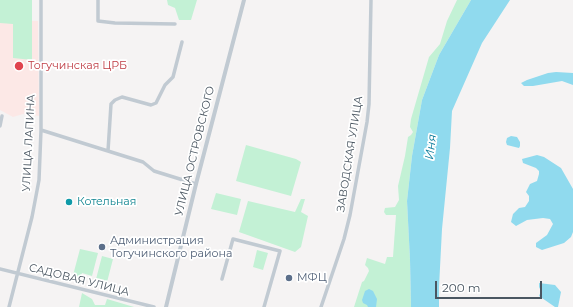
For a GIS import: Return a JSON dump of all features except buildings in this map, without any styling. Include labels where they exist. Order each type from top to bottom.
[{"type":"street","name":"УЛИЦА ЛАПИНА","points":[[9,307],[32,217],[39,180],[41,130],[41,0]]},
{"type":"street","points":[[98,0],[98,21],[115,23],[175,24]]},
{"type":"street","name":"УЛИЦА ОСТРОВСКОГО","points":[[166,307],[196,184],[244,0]]},
{"type":"street","name":"ЗАВОДСКАЯ УЛИЦА","points":[[321,307],[344,239],[350,215],[367,122],[369,104],[371,0]]},
{"type":"street","points":[[108,151],[111,104],[115,100],[122,97],[151,106],[156,103],[165,85],[173,77],[182,42]]},
{"type":"street","points":[[0,126],[2,116]]},
{"type":"street","points":[[41,130],[143,162],[154,171],[196,184]]},
{"type":"street","points":[[222,279],[234,239],[280,251],[264,307]]},
{"type":"street","name":"САДОВАЯ УЛИЦА","points":[[0,270],[154,307]]},
{"type":"shaded area","name":"Тогучинская ЦРБ","points":[[0,20],[38,21],[39,116],[23,114],[13,117],[0,110]]},
{"type":"green space","points":[[0,0],[32,0],[32,60],[13,58],[13,24],[0,23]]},
{"type":"green space","points":[[167,0],[197,0],[191,20],[179,20],[175,8],[168,5]]},
{"type":"green space","points":[[457,0],[471,0],[439,55],[422,100],[412,156],[407,201],[411,307],[354,307],[362,282],[369,271],[365,265],[367,258],[385,264],[387,257],[393,257],[396,215],[386,215],[384,212],[385,208],[395,207],[399,200],[398,186],[408,137],[413,132],[410,127],[411,119],[429,57],[440,44],[447,21]]},
{"type":"green space","points":[[246,145],[296,159],[301,162],[291,196],[236,181]]},
{"type":"green space","points":[[216,193],[241,199],[237,215],[211,209]]},
{"type":"green space","points":[[301,199],[305,199],[301,212],[308,216],[301,247],[295,252],[239,232],[248,201],[295,212]]},
{"type":"green space","points":[[80,249],[98,253],[92,276],[82,273],[80,281],[72,279]]},
{"type":"green space","points":[[257,250],[268,253],[263,270],[253,267]]},
{"type":"green space","points":[[102,256],[113,259],[106,286],[95,283]]},
{"type":"green space","points":[[82,293],[92,299],[95,305],[105,305],[107,299],[134,307],[79,307]]},
{"type":"water","name":"Иня","points":[[471,0],[510,0],[482,43],[452,111],[442,229],[439,307],[411,307],[407,201],[412,156],[422,100],[439,55]]},
{"type":"water","points":[[548,73],[573,73],[573,85],[562,81],[533,86],[524,86],[521,83]]},
{"type":"water","points":[[511,136],[517,137],[520,142],[519,148],[507,145],[507,138]]},
{"type":"water","points":[[537,155],[544,157],[561,168],[573,189],[573,232],[571,237],[564,243],[542,250],[536,247],[536,243],[547,235],[553,224],[550,219],[543,218],[527,220],[516,226],[511,222],[513,214],[519,208],[525,207],[529,201],[529,196],[526,192],[530,184],[537,181],[539,174],[539,171],[536,168],[523,163],[522,159]]},
{"type":"water","points":[[539,283],[555,285],[561,292],[558,307],[555,307],[539,296],[541,291]]},
{"type":"water","points":[[369,289],[373,291],[377,299],[376,307],[368,307],[363,303],[362,300],[365,291]]},
{"type":"place","name":"Тогучинская ЦРБ","points":[[19,66]]},
{"type":"place","name":"Котельная","points":[[69,202]]},
{"type":"place","name":"Администрация Тогучинского района","points":[[102,247]]},
{"type":"place","name":"МФЦ","points":[[289,278]]}]
